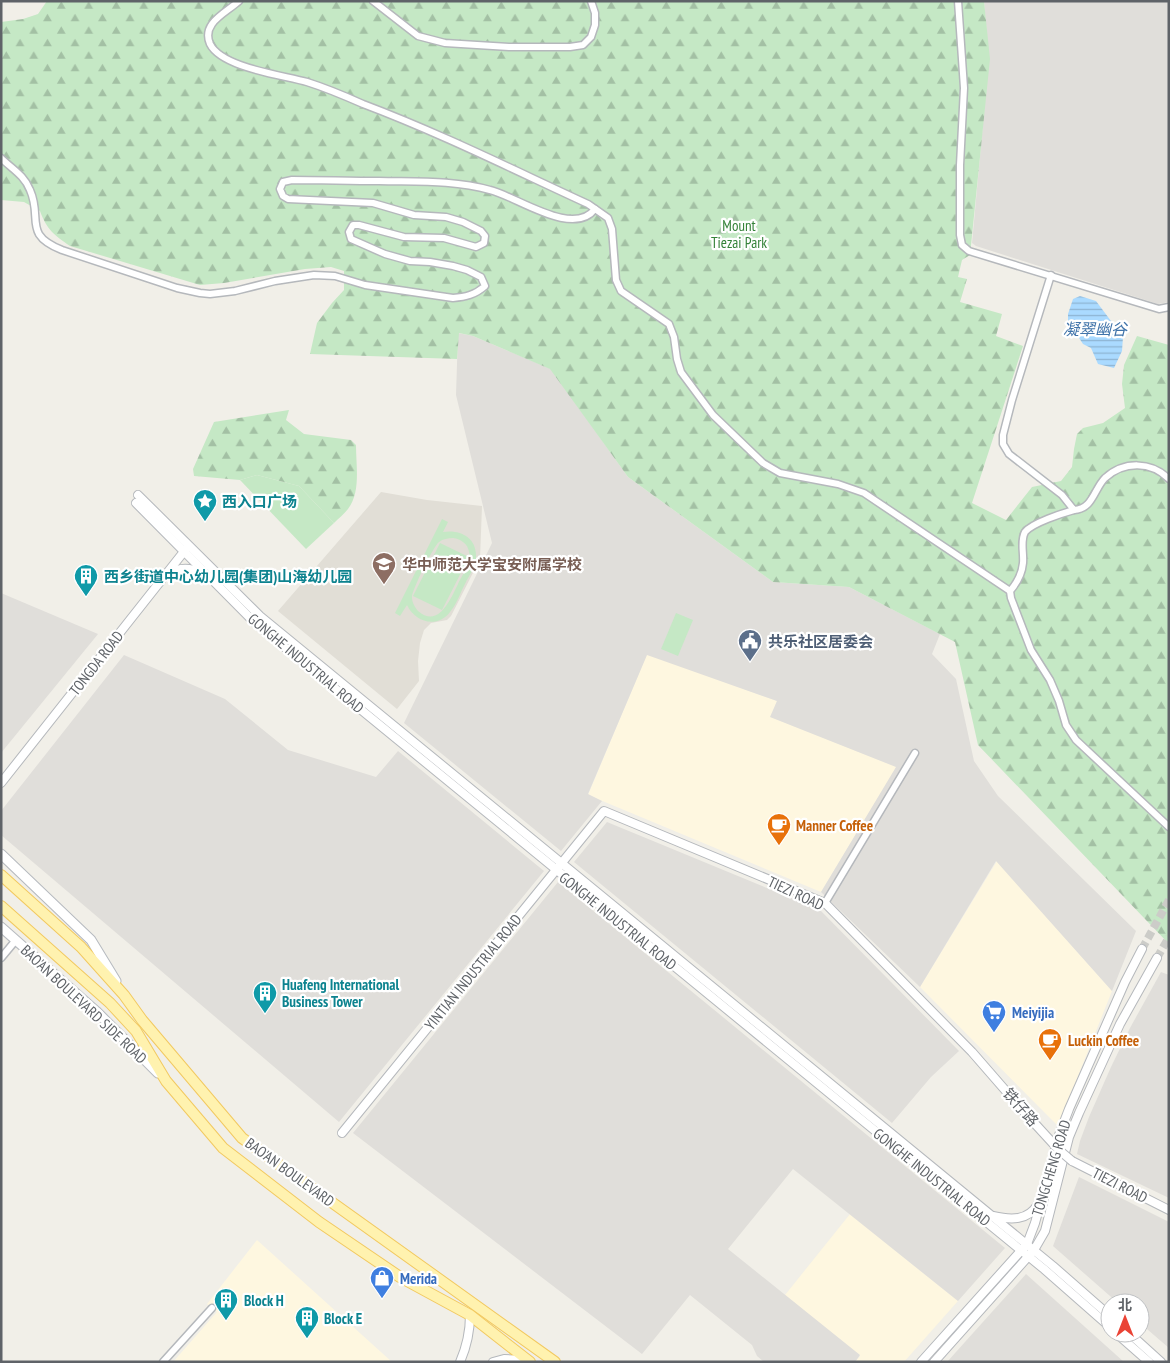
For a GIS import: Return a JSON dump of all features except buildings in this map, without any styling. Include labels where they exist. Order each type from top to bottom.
[{"type":"main road","points":[[1,854],[91,940],[124,995]]},
{"type":"main road","name":"BAO'AN BOULEVARD","points":[[1,875],[82,947],[242,1138],[555,1362]]},
{"type":"main road","name":"BAO'AN BOULEVARD","points":[[1,906],[110,1003],[136,1031],[166,1081],[223,1148],[319,1222],[400,1277],[470,1315],[528,1361]]},
{"type":"main road","name":"BAO'AN BOULEVARD SIDE ROAD","points":[[1,927],[96,1011],[166,1081]]},
{"type":"street","points":[[239,1],[212,22],[208,32],[210,45],[225,59],[248,68],[308,82],[407,120],[595,209],[608,218],[612,229],[616,280],[621,291],[669,324],[682,372],[713,415],[763,463],[780,473],[838,484],[864,493],[1010,591]]},
{"type":"street","points":[[373,1],[418,36],[445,43],[509,47],[583,45],[591,37],[595,25],[595,12],[591,1]]},
{"type":"street","points":[[958,1],[964,88],[960,165],[960,235],[962,245],[969,250],[1159,309],[1169,307]]},
{"type":"street","points":[[1,158],[24,177],[31,192],[37,232],[44,242],[50,246],[177,288],[210,294],[314,275],[335,276],[375,287],[453,298],[463,298],[478,292],[484,286],[481,278],[467,270],[430,262],[410,261],[385,254],[351,239],[349,232],[353,226],[359,224],[404,237],[444,238],[476,247],[484,243],[485,236],[481,231],[463,222],[446,217],[414,215],[373,203],[288,199],[283,196],[280,189],[283,182],[292,180],[421,182],[469,185],[507,196],[554,217],[567,220],[590,216],[595,209]]},
{"type":"street","points":[[1051,275],[1012,400],[1003,435],[1003,444],[1009,454],[1062,495],[1074,510]]},
{"type":"street","points":[[1169,479],[1161,471],[1148,466],[1132,466],[1116,471],[1105,479],[1089,504],[1082,510],[1074,510],[1045,520],[1026,531],[1022,539],[1023,565],[1018,581],[1010,591],[1031,650],[1050,680],[1066,725],[1076,740],[1169,827]]},
{"type":"street","name":"GONGHE INDUSTRIAL ROAD","points":[[137,499],[187,549],[260,616],[559,867],[1100,1308]]},
{"type":"street","name":"GONGHE INDUSTRIAL ROAD","points":[[187,549],[213,581],[254,622],[992,1216],[1024,1247]]},
{"type":"street","name":"TONGDA ROAD","points":[[2,782],[187,549]]},
{"type":"street","points":[[160,583],[171,572],[185,568],[200,572],[213,581]]},
{"type":"street","points":[[825,903],[915,753]]},
{"type":"street","name":"YINTIAN INDUSTRIAL ROAD","points":[[342,1133],[604,811]]},
{"type":"street","name":"TIEZI ROAD","points":[[604,811],[825,903],[972,1052]]},
{"type":"street","points":[[1,958],[16,940]]},
{"type":"street","name":"TONGCHENG ROAD","points":[[921,1362],[1024,1247],[1041,1200],[1059,1134],[1121,991],[1142,949]]},
{"type":"street","name":"TONGCHENG ROAD","points":[[934,1362],[1031,1253],[1045,1231],[1069,1137],[1078,1113],[1120,1024],[1157,958]]},
{"type":"street","name":"铁仔路","points":[[972,1052],[1059,1150],[1072,1161]]},
{"type":"street","name":"TIEZI ROAD","points":[[1072,1161],[1169,1210]]},
{"type":"street","points":[[992,1216],[1012,1219],[1021,1218],[1036,1209],[1041,1200]]},
{"type":"street","name":"GONGHE INDUSTRIAL ROAD","points":[[1031,1253],[1100,1318]]},
{"type":"street","points":[[163,1362],[212,1308]]},
{"type":"street","points":[[468,1362],[460,1362],[470,1331],[470,1315]]},
{"type":"street","points":[[1127,1343],[1149,1362]]},
{"type":"street","points":[[1140,1343],[1161,1362]]},
{"type":"street","points":[[493,1362],[504,1359],[528,1361]]},
{"type":"shaded area","points":[[984,1],[1169,1],[1169,302],[1158,304],[976,246],[972,243],[989,59]]},
{"type":"shaded area","points":[[458,333],[473,336],[551,369],[628,477],[773,582],[849,587],[940,634],[932,654],[956,679],[974,761],[998,796],[1136,931],[1112,991],[996,861],[920,987],[821,892],[896,767],[770,717],[777,701],[647,655],[588,794],[602,801],[561,851],[404,723],[492,543],[456,395]]},
{"type":"shaded area","name":"华中师范大学宝安附属学校","points":[[381,492],[427,500],[482,506],[480,559],[451,616],[447,620],[431,623],[424,630],[418,661],[419,681],[397,709],[278,611]]},
{"type":"shaded area","points":[[1,593],[98,634],[1,753]]},
{"type":"shaded area","points":[[647,654],[777,701],[771,717],[897,767],[821,892],[588,795]]},
{"type":"shaded area","points":[[124,655],[225,699],[288,750],[376,777],[398,751],[544,871],[339,1122],[1,835],[1,811]]},
{"type":"shaded area","points":[[607,822],[820,910],[959,1051],[931,1077],[892,1123],[574,862]]},
{"type":"shaded area","points":[[997,861],[1112,991],[1058,1126],[920,987]]},
{"type":"shaded area","points":[[558,882],[1005,1248],[958,1301],[793,1169],[728,1249],[860,1355],[855,1362],[764,1362],[757,1356],[752,1345],[690,1295],[642,1354],[353,1133]]},
{"type":"shaded area","points":[[1161,972],[1169,975],[1169,1198],[1077,1154],[1089,1117],[1111,1067]]},
{"type":"shaded area","points":[[1079,1177],[1169,1222],[1169,1348],[1150,1332],[1150,1293],[1107,1293],[1053,1246]]},
{"type":"shaded area","points":[[850,1214],[958,1301],[904,1362],[855,1362],[860,1356],[785,1295]]},
{"type":"shaded area","points":[[257,1240],[392,1362],[173,1362],[217,1312],[207,1304]]},
{"type":"shaded area","points":[[1026,1274],[1100,1340],[1100,1343],[1103,1343],[1124,1362],[947,1362]]},
{"type":"green space","name":"Mount Tiezai Park","points":[[47,1],[984,1],[990,59],[970,255],[962,260],[958,277],[967,279],[960,302],[1002,314],[996,336],[1023,346],[972,503],[1006,520],[1032,487],[1061,481],[1072,467],[1077,434],[1083,428],[1103,423],[1125,408],[1122,384],[1124,365],[1137,336],[1169,345],[1169,944],[978,745],[955,642],[849,587],[773,582],[628,477],[550,369],[473,336],[459,333],[457,359],[310,354],[317,323],[344,290],[344,271],[331,267],[305,269],[224,283],[200,285],[70,246],[52,232],[45,223],[40,211],[24,202],[1,200],[1,22],[23,19],[38,14]]},
{"type":"green space","points":[[289,410],[286,420],[304,434],[351,440],[356,445],[357,478],[355,495],[348,509],[334,523],[299,486],[257,475],[240,480],[194,476],[193,469],[214,422]]},
{"type":"green space","points":[[257,475],[299,486],[334,523],[306,549],[240,480]]},
{"type":"green space","points":[[442,519],[448,522],[443,532],[460,533],[470,539],[476,555],[474,567],[455,606],[445,617],[433,622],[427,621],[415,616],[407,605],[400,616],[395,613]],"holes":[[[447,538],[464,542],[468,549],[470,556],[468,565],[452,597],[443,610],[438,614],[425,616],[418,611],[413,603],[412,597],[415,586],[439,542]]]},
{"type":"green space","points":[[440,543],[469,557],[442,610],[413,596]]},
{"type":"green space","points":[[676,613],[693,620],[678,656],[661,649]]},
{"type":"water","name":"凝翠幽谷","points":[[1080,296],[1096,301],[1123,337],[1122,351],[1114,368],[1098,364],[1091,348],[1083,344],[1068,321],[1068,314],[1073,299]]},
{"type":"tunnel","points":[[1142,949],[1169,900]]},
{"type":"tunnel","points":[[1157,958],[1169,937]]},
{"type":"place","name":"西入口广场","points":[[205,522]]},
{"type":"place","name":"华中师范大学宝安附属学校","points":[[384,585]]},
{"type":"place","name":"西乡街道中心幼儿园(集团)山海幼儿园","points":[[86,597]]},
{"type":"place","name":"共乐社区居委会","points":[[750,662]]},
{"type":"place","name":"Manner Coffee","points":[[779,846]]},
{"type":"place","name":"Huafeng International Business Tower","points":[[265,1014]]},
{"type":"place","name":"Meiyijia","points":[[994,1033]]},
{"type":"place","name":"Luckin Coffee","points":[[1050,1061]]},
{"type":"place","name":"Merida","points":[[382,1299]]},
{"type":"place","name":"Block H","points":[[226,1321]]},
{"type":"place","name":"Block E","points":[[307,1339]]}]
